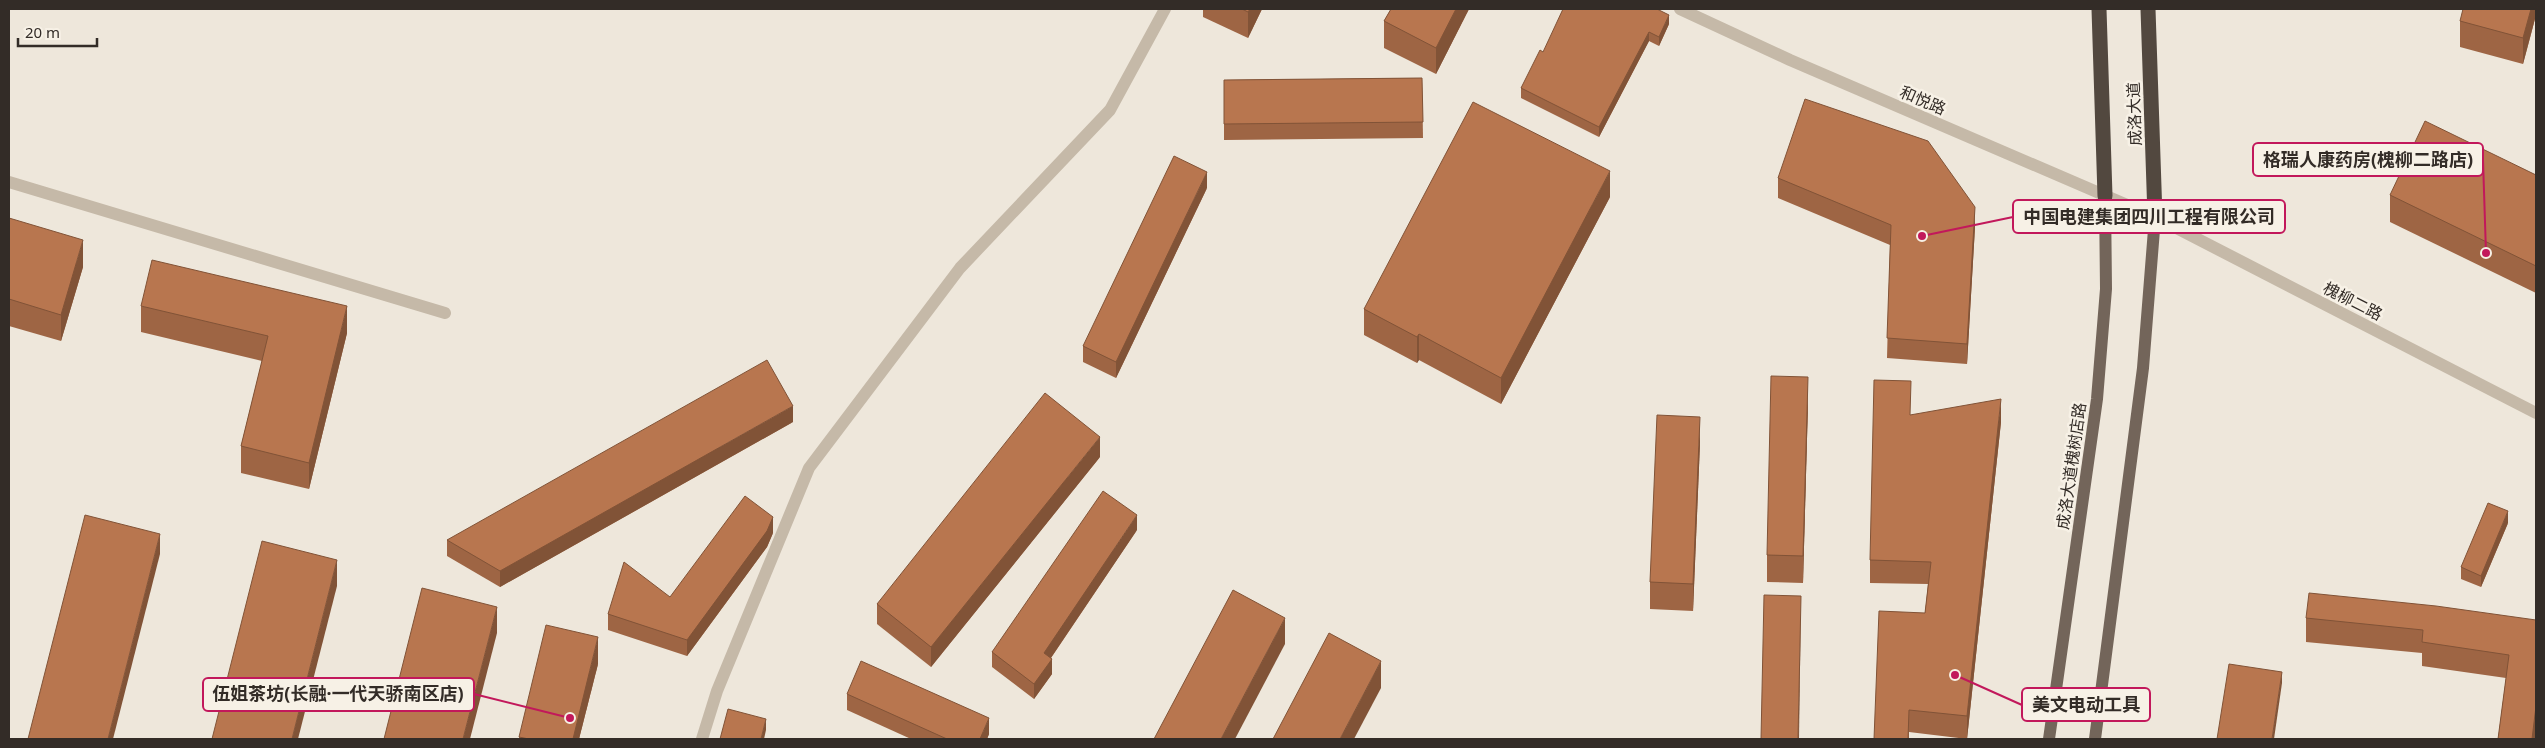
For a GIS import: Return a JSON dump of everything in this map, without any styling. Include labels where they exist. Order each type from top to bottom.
[{"type":"highway","name":"成洛大道","points":[[2099,9],[2105,196]]},
{"type":"highway","name":"成洛大道","points":[[2148,9],[2155,217]]},
{"type":"main road","name":"成洛大道槐树店路","points":[[2049,739],[2097,399],[2106,289],[2105,196]]},
{"type":"main road","points":[[2095,739],[2143,368],[2155,217]]},
{"type":"street","points":[[702,739],[717,692],[809,468],[960,268],[1110,110],[1165,9]]},
{"type":"street","name":"和悦路","points":[[1680,9],[1790,60],[2155,217]]},
{"type":"street","points":[[9,182],[445,313]]},
{"type":"street","name":"槐柳二路","points":[[2155,217],[2536,413]]},
{"type":"building","points":[[1391,9],[1456,9],[1436,48],[1384,21]]},
{"type":"building","points":[[1563,9],[1657,9],[1669,15],[1659,37],[1649,32],[1599,127],[1521,88],[1540,50],[1543,52]]},
{"type":"building","points":[[2463,9],[2531,9],[2523,38],[2460,21]]},
{"type":"building","points":[[1422,78],[1423,122],[1224,124],[1224,80]]},
{"type":"building","points":[[1805,99],[1928,141],[1975,207],[1967,344],[1887,338],[1891,225],[1778,178]]},
{"type":"building","points":[[1473,102],[1610,171],[1501,378],[1419,334],[1417,337],[1364,309]]},
{"type":"building","points":[[2425,121],[2536,175],[2536,266],[2390,195]]},
{"type":"building","points":[[1174,156],[1207,172],[1116,362],[1083,346]]},
{"type":"building","points":[[9,218],[83,240],[61,315],[9,299]]},
{"type":"building","points":[[152,260],[347,306],[309,463],[241,446],[268,336],[141,306]]},
{"type":"building","points":[[767,360],[793,406],[500,571],[447,540]]},
{"type":"building","points":[[1771,376],[1808,377],[1803,556],[1767,555]]},
{"type":"building","points":[[1874,380],[1911,381],[1910,415],[2001,399],[1967,716],[1909,710],[1908,739],[1874,739],[1879,611],[1925,613],[1931,562],[1870,560]]},
{"type":"building","points":[[1045,393],[1100,437],[931,647],[877,604]]},
{"type":"building","points":[[1657,415],[1700,417],[1693,584],[1650,582]]},
{"type":"building","points":[[1103,491],[1137,515],[1044,653],[1052,659],[1034,684],[992,652]]},
{"type":"building","points":[[745,496],[773,517],[767,531],[687,640],[608,614],[624,562],[670,597]]},
{"type":"building","points":[[2488,503],[2508,511],[2481,576],[2461,567]]},
{"type":"building","points":[[85,515],[160,534],[108,739],[28,739]]},
{"type":"building","points":[[262,541],[337,560],[292,739],[212,739]]},
{"type":"building","points":[[422,588],[497,607],[463,739],[384,739]]},
{"type":"building","points":[[1233,590],[1285,618],[1221,739],[1154,739]]},
{"type":"building","points":[[2309,593],[2436,606],[2536,620],[2536,706],[2532,739],[2498,739],[2509,655],[2422,642],[2423,630],[2306,618]]},
{"type":"building","points":[[1764,595],[1801,596],[1798,739],[1761,739]]},
{"type":"building","points":[[546,625],[598,637],[573,739],[529,739],[519,737]]},
{"type":"building","points":[[1329,633],[1381,661],[1340,739],[1273,739]]},
{"type":"building","points":[[861,661],[989,718],[980,739],[947,739],[847,694]]},
{"type":"building","points":[[2229,664],[2282,672],[2272,739],[2217,739]]},
{"type":"building","points":[[728,709],[766,719],[761,739],[720,739]]},
{"type":"place","name":"中国电建集团四川工程有限公司","points":[[1922,236]]},
{"type":"place","name":"格瑞人康药房(槐柳二路店)","points":[[2486,253]]},
{"type":"place","name":"美文电动工具","points":[[1955,675]]},
{"type":"place","name":"伍姐茶坊(长融·一代天骄南区店)","points":[[570,718]]}]
